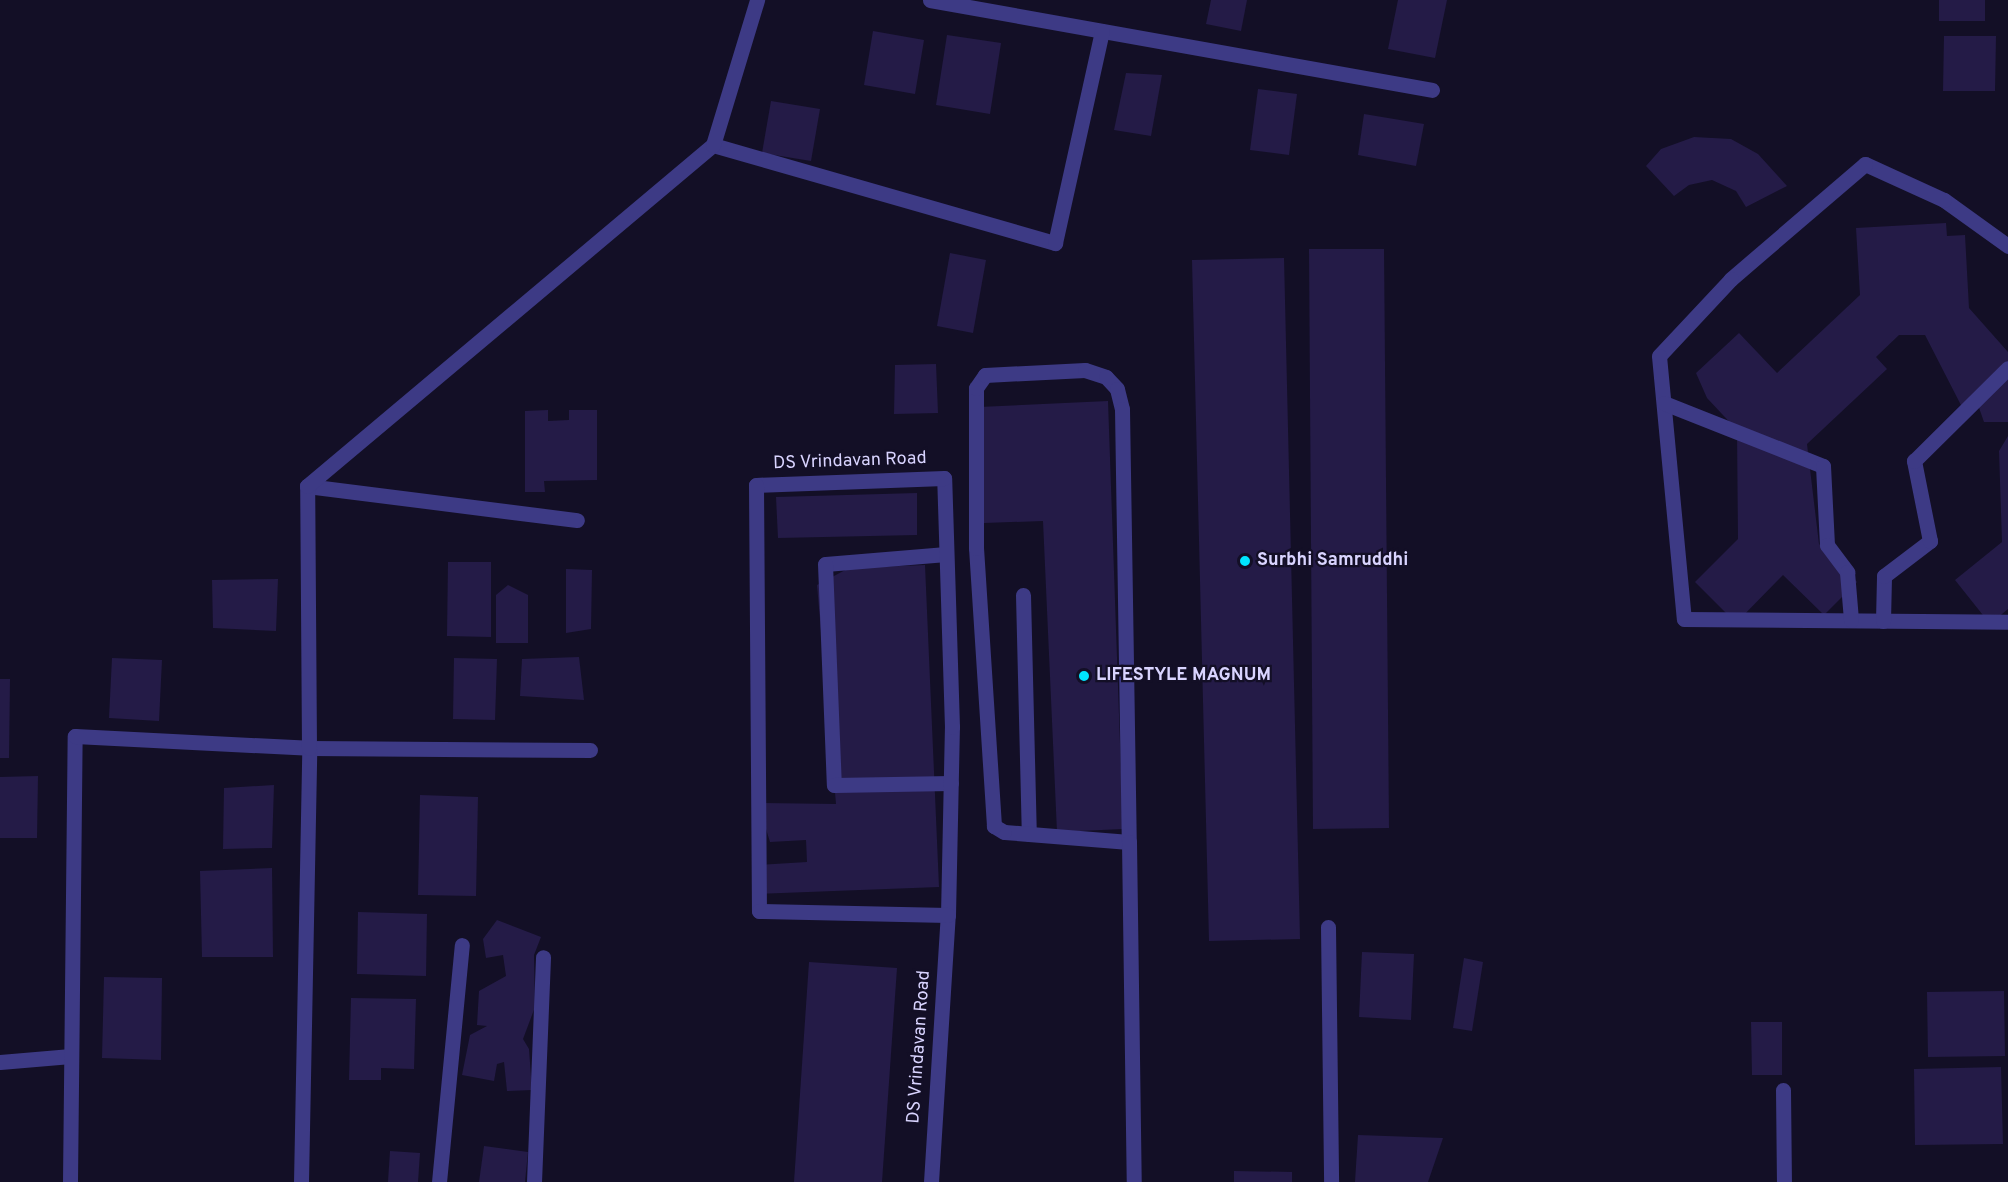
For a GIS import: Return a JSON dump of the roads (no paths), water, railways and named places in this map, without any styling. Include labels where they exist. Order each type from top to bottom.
[{"type":"street","points":[[307,486],[713,145],[757,0]]},
{"type":"street","points":[[930,0],[1432,90]]},
{"type":"street","points":[[713,145],[1055,243],[1102,31]]},
{"type":"street","points":[[2008,246],[1944,200],[1865,164],[1731,279],[1659,356],[1684,619],[2008,622]]},
{"type":"street","points":[[1883,621],[1884,576],[1930,541],[1914,461],[2008,368]]},
{"type":"street","points":[[1129,842],[998,831],[992,819],[976,548],[976,388],[985,375],[1085,370],[1106,377],[1117,389],[1122,409],[1129,842],[1134,1182]]},
{"type":"street","points":[[1664,403],[1823,466],[1827,545],[1847,572],[1851,620]]},
{"type":"street","name":"DS Vrindavan Road","points":[[931,1182],[948,915],[951,783],[944,478],[756,485],[759,910],[948,915]]},
{"type":"street","points":[[307,486],[577,520]]},
{"type":"street","points":[[301,1182],[309,748],[307,486]]},
{"type":"street","points":[[946,554],[825,564],[834,785],[951,783]]},
{"type":"street","points":[[1023,595],[1029,834]]},
{"type":"street","points":[[70,1182],[75,736],[309,748],[590,750]]},
{"type":"street","points":[[1328,927],[1330,1182]]},
{"type":"street","points":[[439,1182],[462,945]]},
{"type":"street","points":[[534,1182],[543,957]]},
{"type":"street","points":[[0,1062],[72,1056]]},
{"type":"street","points":[[1783,1090],[1784,1182]]},
{"type":"place","name":"Surbhi Samruddhi","points":[[1245,561]]},
{"type":"place","name":"LIFESTYLE MAGNUM","points":[[1084,676]]}]
